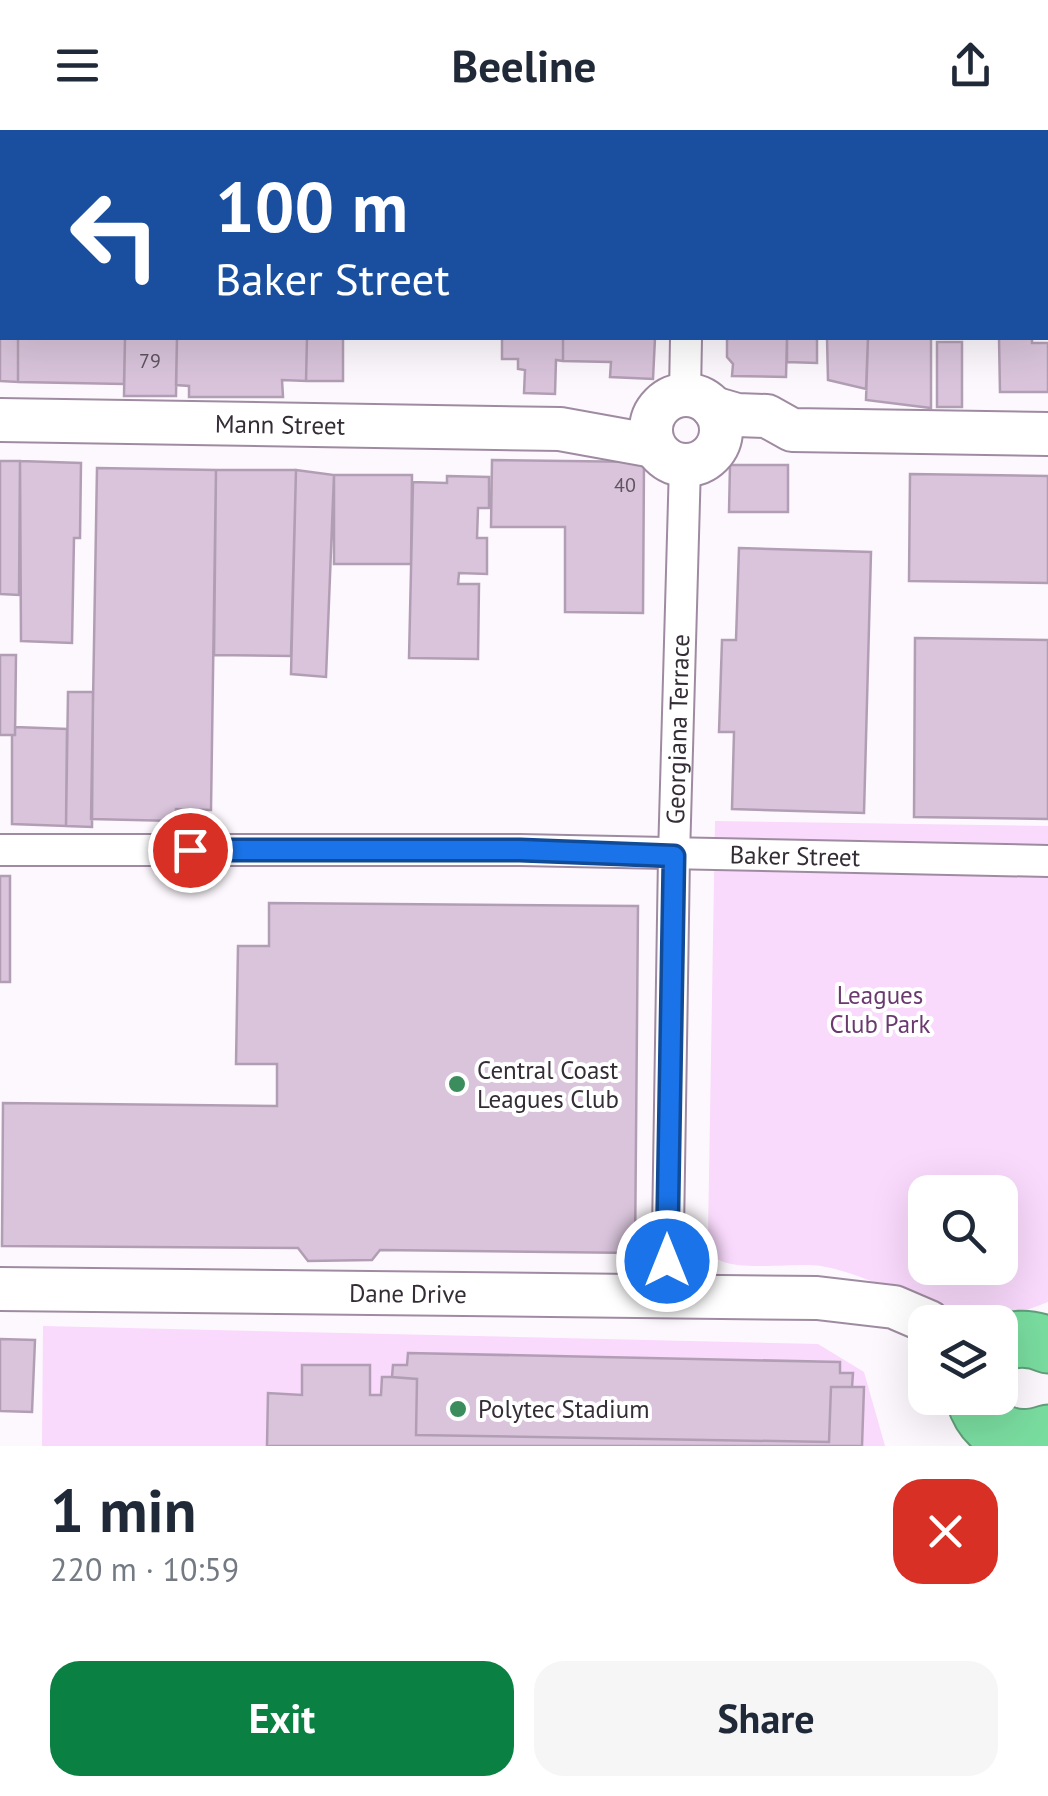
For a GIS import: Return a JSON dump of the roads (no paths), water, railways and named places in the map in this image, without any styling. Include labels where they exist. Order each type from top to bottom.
[{"type":"highway","points":[[976,1418],[1001,1434],[1032,1438],[1048,1433]]},
{"type":"highway","points":[[1040,1446],[1048,1433]]},
{"type":"street","name":"Georgiana Terrace","points":[[667,1294],[686,340]]},
{"type":"street","name":"Mann Street","points":[[0,420],[685,429],[737,415],[767,416],[792,430],[1048,434]]},
{"type":"street","name":"Baker Street","points":[[0,850],[520,850],[1048,861]]},
{"type":"street","name":"Dane Drive","points":[[0,1289],[817,1298],[894,1308],[908,1314]]},
{"type":"street","name":"Dane Drive","points":[[817,1298],[865,1311],[908,1334]]},
{"type":"place","name":"Central Coast Leagues Club","points":[[457,1084]]},
{"type":"place","name":"Polytec Stadium","points":[[458,1409]]},
{"type":"park label","name":"Leagues Club Park","points":[[880,1010]]}]
